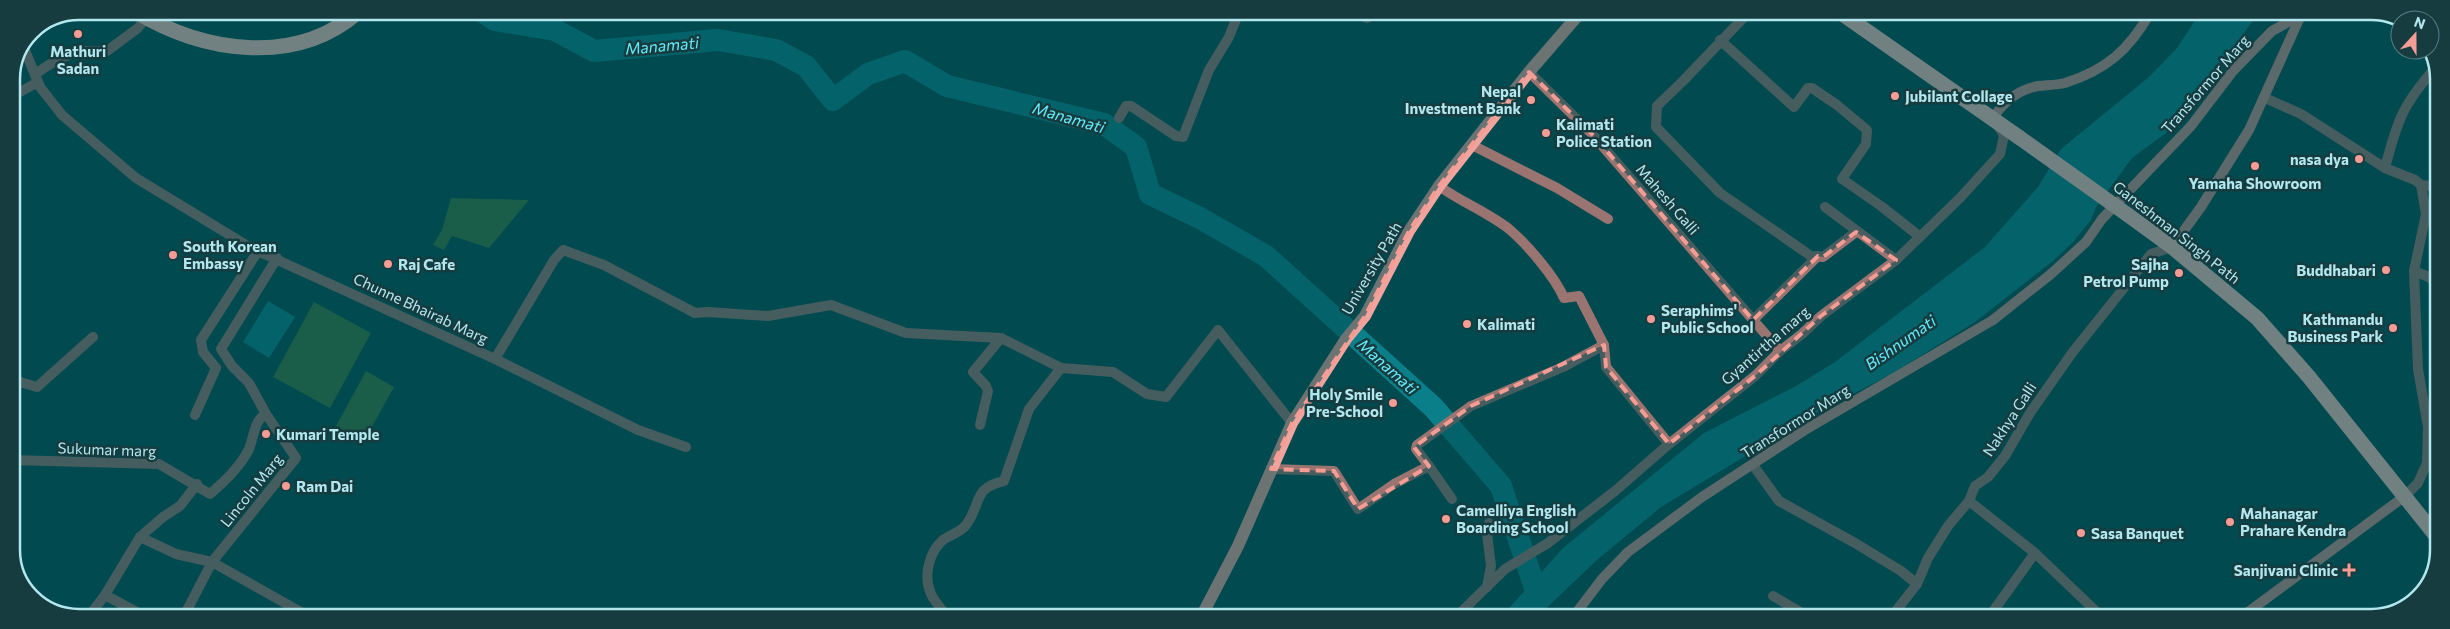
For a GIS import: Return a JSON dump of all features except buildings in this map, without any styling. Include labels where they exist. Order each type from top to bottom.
[{"type":"highway","points":[[151,20],[187,36],[216,44],[263,49],[290,45],[328,34],[347,20]]},
{"type":"highway","name":"Ganeshman Singh Path","points":[[1851,20],[2172,247],[2258,318],[2309,377],[2430,528]]},
{"type":"main road","name":"University Path","points":[[1206,609],[1238,546],[1292,423],[1346,339],[1365,316],[1409,231],[1439,186],[1529,72],[1574,20]]},
{"type":"main road","points":[[1992,119],[2001,105],[2016,94],[2036,86],[2063,83],[2083,76],[2112,61],[2125,50],[2145,20]]},
{"type":"main road","name":"Transformor Marg","points":[[1579,609],[1602,579],[1628,552],[1702,498],[1805,430],[1993,320],[2051,274],[2086,242],[2102,219],[2153,163],[2191,126],[2233,71],[2272,31],[2291,20]]},
{"type":"main road","points":[[2172,247],[2201,207],[2250,130],[2298,20]]},
{"type":"main road","points":[[2252,609],[2405,496]]},
{"type":"street","points":[[34,74],[55,61],[78,51],[108,51],[138,28],[139,20]]},
{"type":"street","points":[[1119,118],[1126,106],[1131,106],[1176,136],[1183,136],[1209,70],[1229,37],[1236,20]]},
{"type":"street","points":[[1741,20],[1720,40],[1683,82],[1657,106],[1656,127],[1720,193],[1811,256],[1824,257],[1856,232]]},
{"type":"street","points":[[1720,40],[1794,108],[1808,88],[1812,88],[1837,104],[1867,130],[1866,144],[1842,179],[1881,206],[1919,236]]},
{"type":"street","name":"Chunne Bhairab Marg","points":[[26,53],[40,87],[62,115],[136,178],[216,228],[258,251],[277,258],[495,359],[554,260],[563,250],[604,265],[695,313],[768,316],[831,305],[906,333],[1002,338],[1061,368],[1113,372],[1147,394],[1166,397],[1218,330],[1292,423]]},
{"type":"street","name":"Mahesh Galli","points":[[1529,72],[1592,134],[1780,351]]},
{"type":"street","points":[[2385,168],[2394,132],[2404,108],[2418,87],[2430,74]]},
{"type":"street","points":[[20,92],[38,82],[40,87]]},
{"type":"street","points":[[2265,98],[2301,114],[2385,168],[2416,180],[2421,185],[2426,214],[2414,271],[2418,369],[2430,418]]},
{"type":"street","name":"Gyantirtha marg","points":[[1464,609],[1506,569],[1548,544],[1615,491],[1669,444],[1755,376],[1780,351],[1821,316],[1896,260],[1960,198],[2000,154],[2004,135],[1992,119]]},
{"type":"street","points":[[1472,145],[1557,188],[1608,219]]},
{"type":"street","points":[[2421,185],[2430,186]]},
{"type":"street","points":[[1439,186],[1456,199],[1509,229],[1554,277],[1564,298],[1579,296],[1604,345],[1606,367],[1669,444]]},
{"type":"street","points":[[1825,207],[1896,260]]},
{"type":"street","name":"Nakhya Galli","points":[[1897,609],[1917,584],[1928,558],[1948,526],[1969,501],[1975,486],[1988,477],[2005,456],[2046,390],[2151,254],[2172,247]]},
{"type":"street","points":[[195,415],[216,368],[203,352],[201,340],[258,251]]},
{"type":"street","points":[[1754,320],[1818,256]]},
{"type":"street","name":"Lincoln Marg","points":[[188,609],[212,562],[296,458],[266,414],[249,383],[232,366],[222,348],[277,258]]},
{"type":"street","points":[[2414,271],[2430,278]]},
{"type":"street","points":[[20,382],[37,387],[93,338]]},
{"type":"street","points":[[980,425],[988,391],[986,386],[973,372],[1002,338]]},
{"type":"street","points":[[1452,499],[1416,447],[1470,406],[1563,367],[1604,345]]},
{"type":"street","points":[[495,359],[638,430],[686,447]]},
{"type":"street","points":[[941,609],[930,593],[928,566],[932,555],[942,541],[965,527],[981,493],[990,484],[1004,481],[1029,409],[1061,368]]},
{"type":"street","name":"Sukumar marg","points":[[20,460],[159,464],[197,484],[210,494],[230,476],[248,449],[257,423],[266,414]]},
{"type":"street","points":[[2405,496],[2418,483],[2427,463],[2430,441]]},
{"type":"street","points":[[1753,465],[1779,501],[1855,543],[1917,584]]},
{"type":"street","points":[[1271,469],[1334,471],[1358,509],[1394,484],[1429,466]]},
{"type":"street","points":[[94,609],[140,537],[163,517],[180,506],[197,484]]},
{"type":"street","points":[[1969,501],[2035,552],[2093,609]]},
{"type":"street","points":[[1487,587],[1491,566],[1487,534],[1489,523]]},
{"type":"street","points":[[140,537],[176,554],[212,562],[293,609]]},
{"type":"street","points":[[1995,609],[2035,552]]},
{"type":"street","points":[[105,594],[132,609]]},
{"type":"street","points":[[1773,596],[1795,609]]},
{"type":"highlighted area","points":[[1529,72],[1592,134],[1753,320],[1818,256],[1823,257],[1856,232],[1896,260],[1821,316],[1755,376],[1669,444],[1606,367],[1604,345],[1471,406],[1414,447],[1429,466],[1358,509],[1334,471],[1271,469],[1292,423],[1365,316],[1409,231],[1439,186]]},
{"type":"green space","points":[[451,198],[529,200],[489,248],[452,236],[444,250],[433,245],[442,230]]},
{"type":"green space","points":[[314,302],[371,333],[330,408],[273,377]]},
{"type":"green space","points":[[366,371],[394,387],[364,441],[336,426]]},
{"type":"water","name":"Bishnumati","points":[[2195,20],[2253,20],[2193,106],[2166,133],[2132,158],[2096,207],[2091,220],[2073,242],[2053,261],[1975,322],[1893,373],[1815,414],[1661,507],[1597,560],[1545,609],[1508,609],[1563,548],[1704,433],[1796,386],[1835,362],[1985,247],[2038,187],[2061,149],[2149,77],[2177,48]]},
{"type":"water","points":[[268,301],[295,317],[269,358],[243,342]]},
{"type":"waterway","name":"Manamati","points":[[495,20],[555,30],[594,51],[718,40],[776,50],[806,66],[833,100],[868,74],[905,61],[947,86],[1104,124],[1136,147],[1150,194],[1200,218],[1266,256],[1433,407],[1501,486],[1537,594]]},
{"type":"place","name":"Mathuri Sadan","points":[[78,34]]},
{"type":"place","name":"Jubilant Collage","points":[[1895,96]]},
{"type":"place","name":"Nepal Investment Bank","points":[[1531,100]]},
{"type":"place","name":"Kalimati Police Station","points":[[1546,133]]},
{"type":"place","name":"nasa dya","points":[[2359,159]]},
{"type":"place","name":"Yamaha Showroom","points":[[2255,166]]},
{"type":"place","name":"South Korean Embassy","points":[[173,255]]},
{"type":"place","name":"Raj Cafe","points":[[388,264]]},
{"type":"place","name":"Buddhabari","points":[[2386,270]]},
{"type":"place","name":"Sajha Petrol Pump","points":[[2179,273]]},
{"type":"place","name":"Seraphims' Public School","points":[[1651,319]]},
{"type":"place","name":"Kalimati","points":[[1467,324]]},
{"type":"place","name":"Kathmandu Business Park","points":[[2393,328]]},
{"type":"place","name":"Holy Smile Pre-School","points":[[1393,403]]},
{"type":"place","name":"Kumari Temple","points":[[266,434]]},
{"type":"place","name":"Ram Dai","points":[[286,486]]},
{"type":"place","name":"Camelliya English Boarding School","points":[[1446,519]]},
{"type":"place","name":"Mahanagar Prahare Kendra","points":[[2230,522]]},
{"type":"place","name":"Sasa Banquet","points":[[2081,533]]},
{"type":"place","name":"Sanjivani Clinic","points":[[2349,570]]}]
